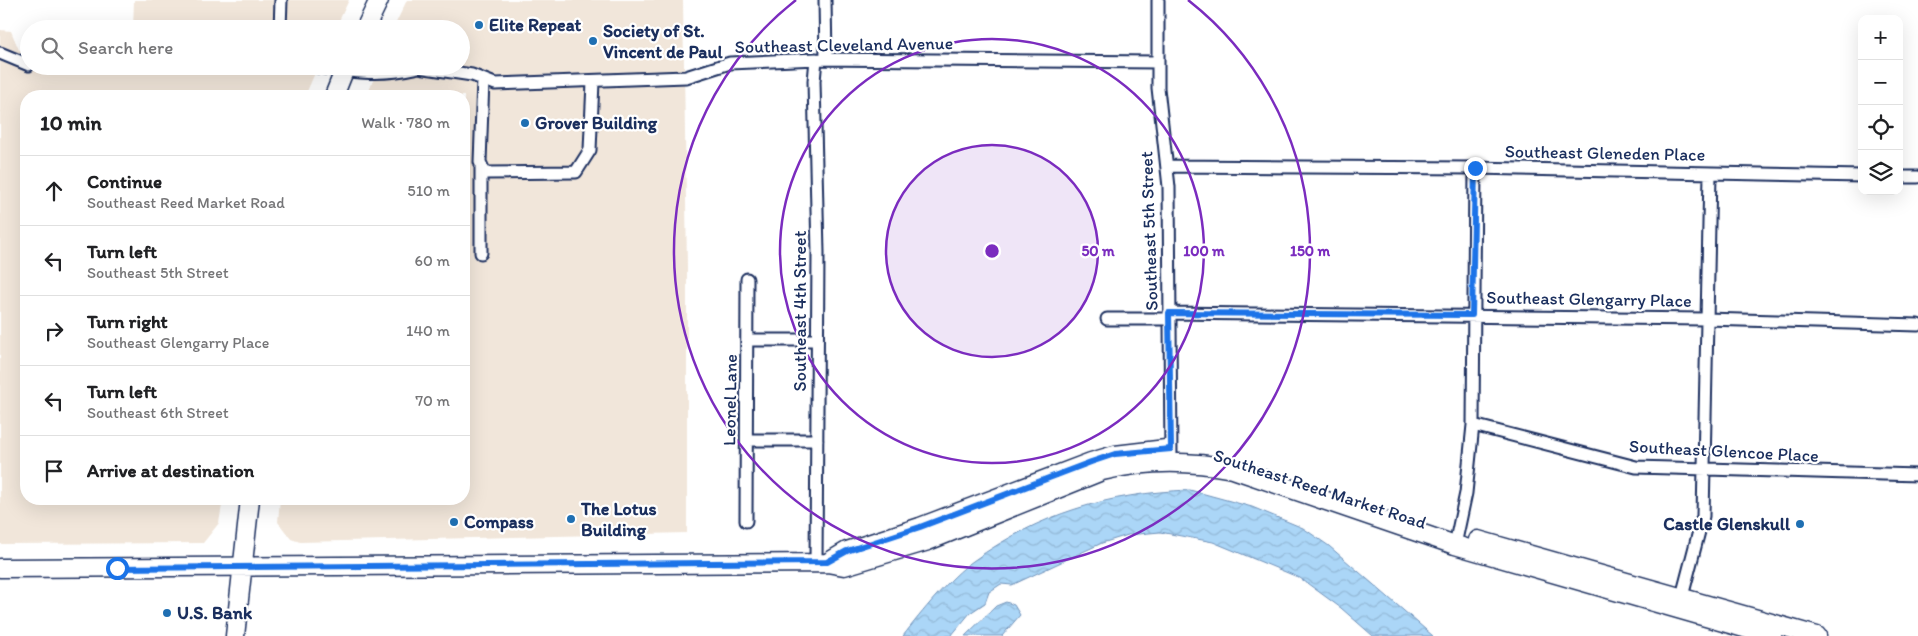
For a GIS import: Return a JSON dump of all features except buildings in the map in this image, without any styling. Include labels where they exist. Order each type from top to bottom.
[{"type":"main road","points":[[369,20],[379,0]]},
{"type":"main road","points":[[336,90],[343,75]]},
{"type":"main road","name":"Southeast Reed Market Road","points":[[0,568],[821,563],[844,566],[928,541],[1102,471],[1171,455],[1204,464],[1233,469],[1456,539],[1681,603],[1817,636]]},
{"type":"main road","points":[[235,636],[249,505]]},
{"type":"main road","name":"Southeast Reed Market Road","points":[[1681,603],[1772,636]]},
{"type":"street","points":[[280,0],[280,20]]},
{"type":"street","name":"Southeast 4th Street","points":[[821,563],[817,440],[818,253],[814,81],[821,59],[825,0]]},
{"type":"street","name":"Southeast 5th Street","points":[[1158,0],[1158,62],[1162,129],[1168,166],[1171,455]]},
{"type":"street","points":[[0,53],[20,61]]},
{"type":"street","name":"Southeast Cleveland Avenue","points":[[470,75],[495,84],[593,82],[686,77],[730,63],[821,59],[1158,62]]},
{"type":"street","points":[[481,253],[480,163],[483,80]]},
{"type":"street","points":[[480,163],[485,173],[576,172],[590,150],[593,82]]},
{"type":"street","name":"Southeast Gleneden Place","points":[[1168,166],[1475,168],[1858,176]]},
{"type":"street","points":[[1456,539],[1466,493],[1472,425],[1475,168]]},
{"type":"street","points":[[1681,603],[1701,531],[1710,174]]},
{"type":"street","points":[[1903,177],[1918,177]]},
{"type":"street","name":"Leonel Lane","points":[[746,521],[747,279]]},
{"type":"street","name":"Southeast Glengarry Place","points":[[1107,319],[1169,316],[1472,315],[1918,324]]},
{"type":"street","points":[[748,340],[817,340]]},
{"type":"street","name":"Southeast Glencoe Place","points":[[1472,425],[1636,467],[1918,475]]},
{"type":"street","points":[[747,440],[817,440]]},
{"type":"shaded area","points":[[134,0],[349,0],[339,20],[133,20]]},
{"type":"shaded area","points":[[407,0],[683,0],[687,267],[687,533],[300,542],[291,539],[278,522],[279,505],[470,505],[470,90],[369,90],[375,75],[470,75],[470,20],[397,20]]},
{"type":"shaded area","points":[[0,30],[11,31],[20,50],[20,75],[314,75],[308,90],[20,90],[20,505],[222,505],[219,523],[203,543],[0,544]]},
{"type":"water","points":[[1190,490],[1252,507],[1303,528],[1329,546],[1433,636],[1373,636],[1341,608],[1300,578],[1213,542],[1160,532],[1128,535],[1102,543],[1012,585],[1001,584],[989,592],[985,603],[970,613],[951,636],[903,636],[936,596],[964,568],[1023,530],[1076,509],[1103,501],[1160,492]]},
{"type":"water","points":[[1006,602],[1014,605],[1020,615],[1002,636],[965,636],[996,606]]},
{"type":"place","name":"Elite Repeat","points":[[479,25]]},
{"type":"place","name":"Society of St. Vincent de Paul","points":[[593,41]]},
{"type":"place","name":"Grover Building","points":[[525,123]]},
{"type":"place","name":"The Lotus Building","points":[[571,519]]},
{"type":"place","name":"Compass","points":[[454,522]]},
{"type":"place","name":"Castle Glenskull","points":[[1800,524]]},
{"type":"place","name":"U.S. Bank","points":[[167,613]]},
{"type":"route","points":[[117,568],[816,564],[827,562],[847,551],[920,527],[1115,454],[1171,449],[1169,313],[1472,315],[1475,168]]}]
